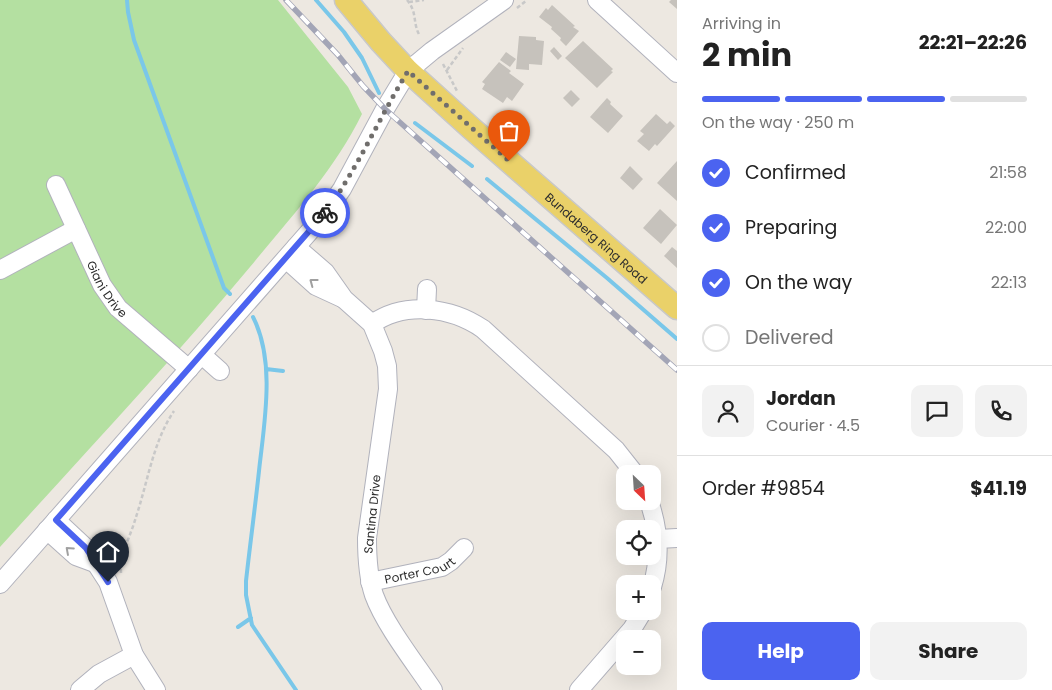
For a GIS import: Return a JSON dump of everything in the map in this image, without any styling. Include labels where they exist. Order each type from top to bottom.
[{"type":"main road","name":"Bundaberg Ring Road","points":[[346,0],[380,42],[408,71],[470,128],[677,308]]},
{"type":"street","points":[[0,584],[324,215],[342,189],[385,109],[408,71],[504,0]]},
{"type":"street","points":[[597,0],[677,73]]},
{"type":"street","name":"Giani Drive","points":[[56,185],[102,285],[118,308],[189,369]]},
{"type":"street","points":[[0,270],[76,229]]},
{"type":"street","name":"Santina Drive","points":[[291,253],[316,286],[344,299],[372,324],[383,351],[387,366],[388,389],[368,538],[367,556],[370,582],[385,617],[433,690]]},
{"type":"street","points":[[426,310],[427,289]]},
{"type":"street","points":[[372,324],[390,314],[412,310],[436,310],[454,314],[470,321],[482,329],[616,450],[628,465]]},
{"type":"street","points":[[202,355],[222,374]]},
{"type":"street","points":[[52,525],[86,548],[108,582],[134,655],[156,690]]},
{"type":"street","points":[[661,538],[677,538]]},
{"type":"street","name":"Porter Court","points":[[370,582],[442,567],[464,548]]},
{"type":"street","points":[[579,690],[632,629],[638,620]]},
{"type":"street","points":[[80,690],[99,674],[134,655]]},
{"type":"path","points":[[420,36],[416,30],[415,13],[408,1],[424,0]]},
{"type":"path","points":[[121,576],[122,558],[137,514],[150,466],[167,422],[177,407]]},
{"type":"green space","points":[[0,0],[278,0],[348,87],[362,114],[325,175],[220,303],[0,547]]},
{"type":"building","points":[[677,0],[677,9],[669,2]]},
{"type":"building","points":[[552,5],[579,31],[566,46],[560,40],[561,38],[551,29],[552,27],[539,17],[546,8],[548,10]]},
{"type":"building","points":[[519,36],[536,37],[536,40],[544,41],[542,65],[529,64],[529,70],[516,69]]},
{"type":"building","points":[[583,41],[613,69],[611,71],[613,72],[597,88],[565,58]]},
{"type":"building","points":[[554,47],[562,56],[558,60],[550,51]]},
{"type":"building","points":[[506,52],[516,59],[510,67],[500,60]]},
{"type":"building","points":[[499,62],[511,71],[509,73],[524,84],[512,101],[507,97],[503,103],[482,89],[485,84],[482,82]]},
{"type":"building","points":[[571,90],[580,99],[572,107],[563,98]]},
{"type":"building","points":[[607,98],[611,102],[610,104],[623,116],[608,133],[590,117]]},
{"type":"building","points":[[656,114],[667,124],[670,121],[675,126],[657,146],[655,144],[649,151],[637,141],[644,134],[640,131]]},
{"type":"building","points":[[677,161],[677,201],[657,183]]},
{"type":"building","points":[[630,166],[643,179],[633,190],[620,178]]},
{"type":"building","points":[[660,209],[677,225],[661,244],[643,228]]},
{"type":"building","points":[[672,247],[677,251],[677,268],[664,256]]},
{"type":"waterway","points":[[127,0],[134,40],[224,288],[230,294]]},
{"type":"waterway","points":[[316,0],[344,32],[362,58],[379,93]]},
{"type":"waterway","points":[[415,123],[472,166]]},
{"type":"waterway","points":[[487,179],[607,278],[677,339]]},
{"type":"waterway","points":[[253,317],[264,353],[266,393],[246,595],[252,625],[296,690]]},
{"type":"waterway","points":[[266,369],[283,371]]},
{"type":"waterway","points":[[238,627],[251,618]]},
{"type":"railway","points":[[286,0],[338,55],[385,109],[677,370]]},
{"type":"way so far","points":[[325,213],[342,189],[385,109],[408,71],[509,161]]},
{"type":"route","points":[[108,582],[86,548],[56,520],[325,213]]}]
